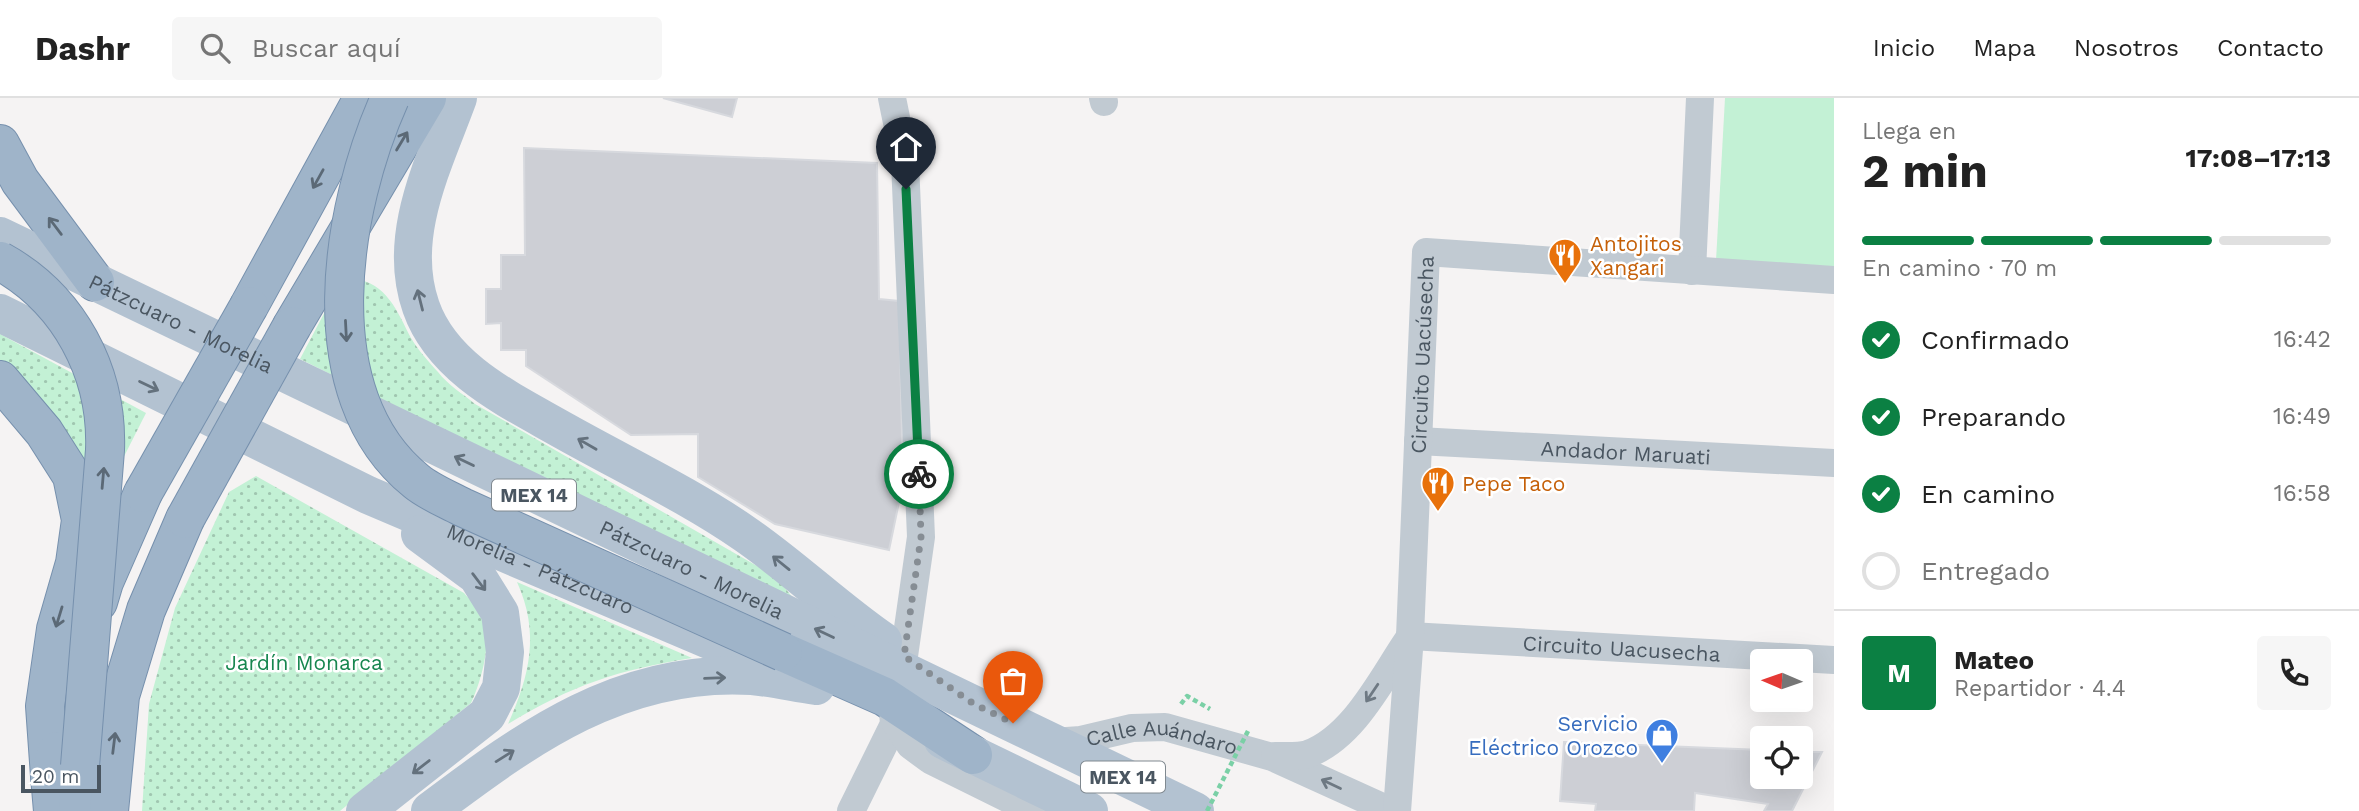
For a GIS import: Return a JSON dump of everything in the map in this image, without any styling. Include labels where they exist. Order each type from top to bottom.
[{"type":"highway","points":[[87,793],[104,582],[143,493],[363,98]]},
{"type":"highway","points":[[390,98],[372,145],[354,210],[345,301],[351,371],[365,411],[384,444],[418,482],[462,508],[885,697],[973,755]]},
{"type":"highway","points":[[78,811],[87,793],[120,696],[146,610],[185,519],[292,326],[427,98]]},
{"type":"highway","points":[[0,144],[20,181],[95,282]]},
{"type":"highway","points":[[0,261],[41,290],[69,322],[92,365],[103,405],[105,450],[87,793]]},
{"type":"highway","points":[[0,380],[44,432],[72,476],[80,520],[75,563],[56,629],[45,706],[87,793]]},
{"type":"main road","points":[[458,98],[419,203],[412,258],[421,307],[447,352],[489,388],[745,534],[846,615],[974,704]]},
{"type":"main road","name":"Pátzcuaro - Morelia","points":[[0,236],[1195,811]]},
{"type":"main road","name":"Morelia - Pátzcuaro","points":[[0,313],[368,495],[897,718],[1089,811]]},
{"type":"main road","points":[[365,811],[487,715],[500,688],[505,652],[500,613],[477,576],[368,495]]},
{"type":"main road","points":[[430,811],[494,763],[569,715],[632,691],[686,679],[752,676],[816,686]]},
{"type":"street","points":[[892,98],[905,162],[921,537],[904,656]]},
{"type":"street","points":[[1700,98],[1692,271],[1834,281]]},
{"type":"street","name":"Circuito Uacúsecha","points":[[1397,811],[1410,636],[1426,252],[1692,271]]},
{"type":"street","name":"Andador Maruati","points":[[1418,441],[1834,463]]},
{"type":"street","name":"Circuito Uacusecha","points":[[1410,636],[1834,660]]},
{"type":"street","name":"Calle Auándaro","points":[[1272,757],[1307,754],[1339,734],[1363,706],[1410,636]]},
{"type":"street","points":[[850,811],[897,718]]},
{"type":"street","points":[[897,718],[913,743],[932,757],[1041,811]]},
{"type":"street","name":"Calle Auándaro","points":[[1052,743],[1080,740],[1132,728],[1165,727],[1272,757],[1391,811]]},
{"type":"path","points":[[1207,811],[1248,731]]},
{"type":"green space","points":[[1725,98],[1834,98],[1834,267],[1716,261]]},
{"type":"green space","points":[[354,279],[375,286],[383,292],[424,356],[446,381],[475,404],[776,577],[802,609],[300,359],[338,287]]},
{"type":"green space","points":[[0,334],[146,413],[100,504],[0,365]]},
{"type":"green space","name":"Jardín Monarca","points":[[256,476],[464,593],[480,612],[487,635],[479,683],[471,703],[340,811],[142,811],[149,704],[175,608],[229,492]]},
{"type":"green space","points":[[517,582],[692,658],[641,668],[596,681],[553,699],[508,724],[522,688],[529,654],[528,619]]},
{"type":"building","points":[[663,98],[737,98],[732,117]]},
{"type":"building","points":[[524,148],[877,163],[879,299],[899,301],[903,483],[889,550],[775,524],[698,477],[698,434],[631,435],[526,366],[526,350],[501,350],[501,323],[486,324],[486,289],[501,289],[501,255],[525,255]]},
{"type":"building","name":"Servicio Eléctrico Orozco","points":[[1564,742],[1750,750],[1750,789],[1803,789],[1792,811],[1764,811],[1768,804],[1695,793],[1694,811],[1595,811],[1596,804],[1560,801]]},
{"type":"building","name":"Servicio Eléctrico Orozco","points":[[1813,752],[1822,752],[1813,770]]},
{"type":"way so far","points":[[919,474],[921,537],[904,656],[974,704],[1013,723]]},
{"type":"place","name":"Antojitos Xangari","points":[[1565,285]]},
{"type":"place","name":"Pepe Taco","points":[[1438,513]]},
{"type":"place","name":"Servicio Eléctrico Orozco","points":[[1662,765]]},
{"type":"route","points":[[906,189],[919,474]]}]
